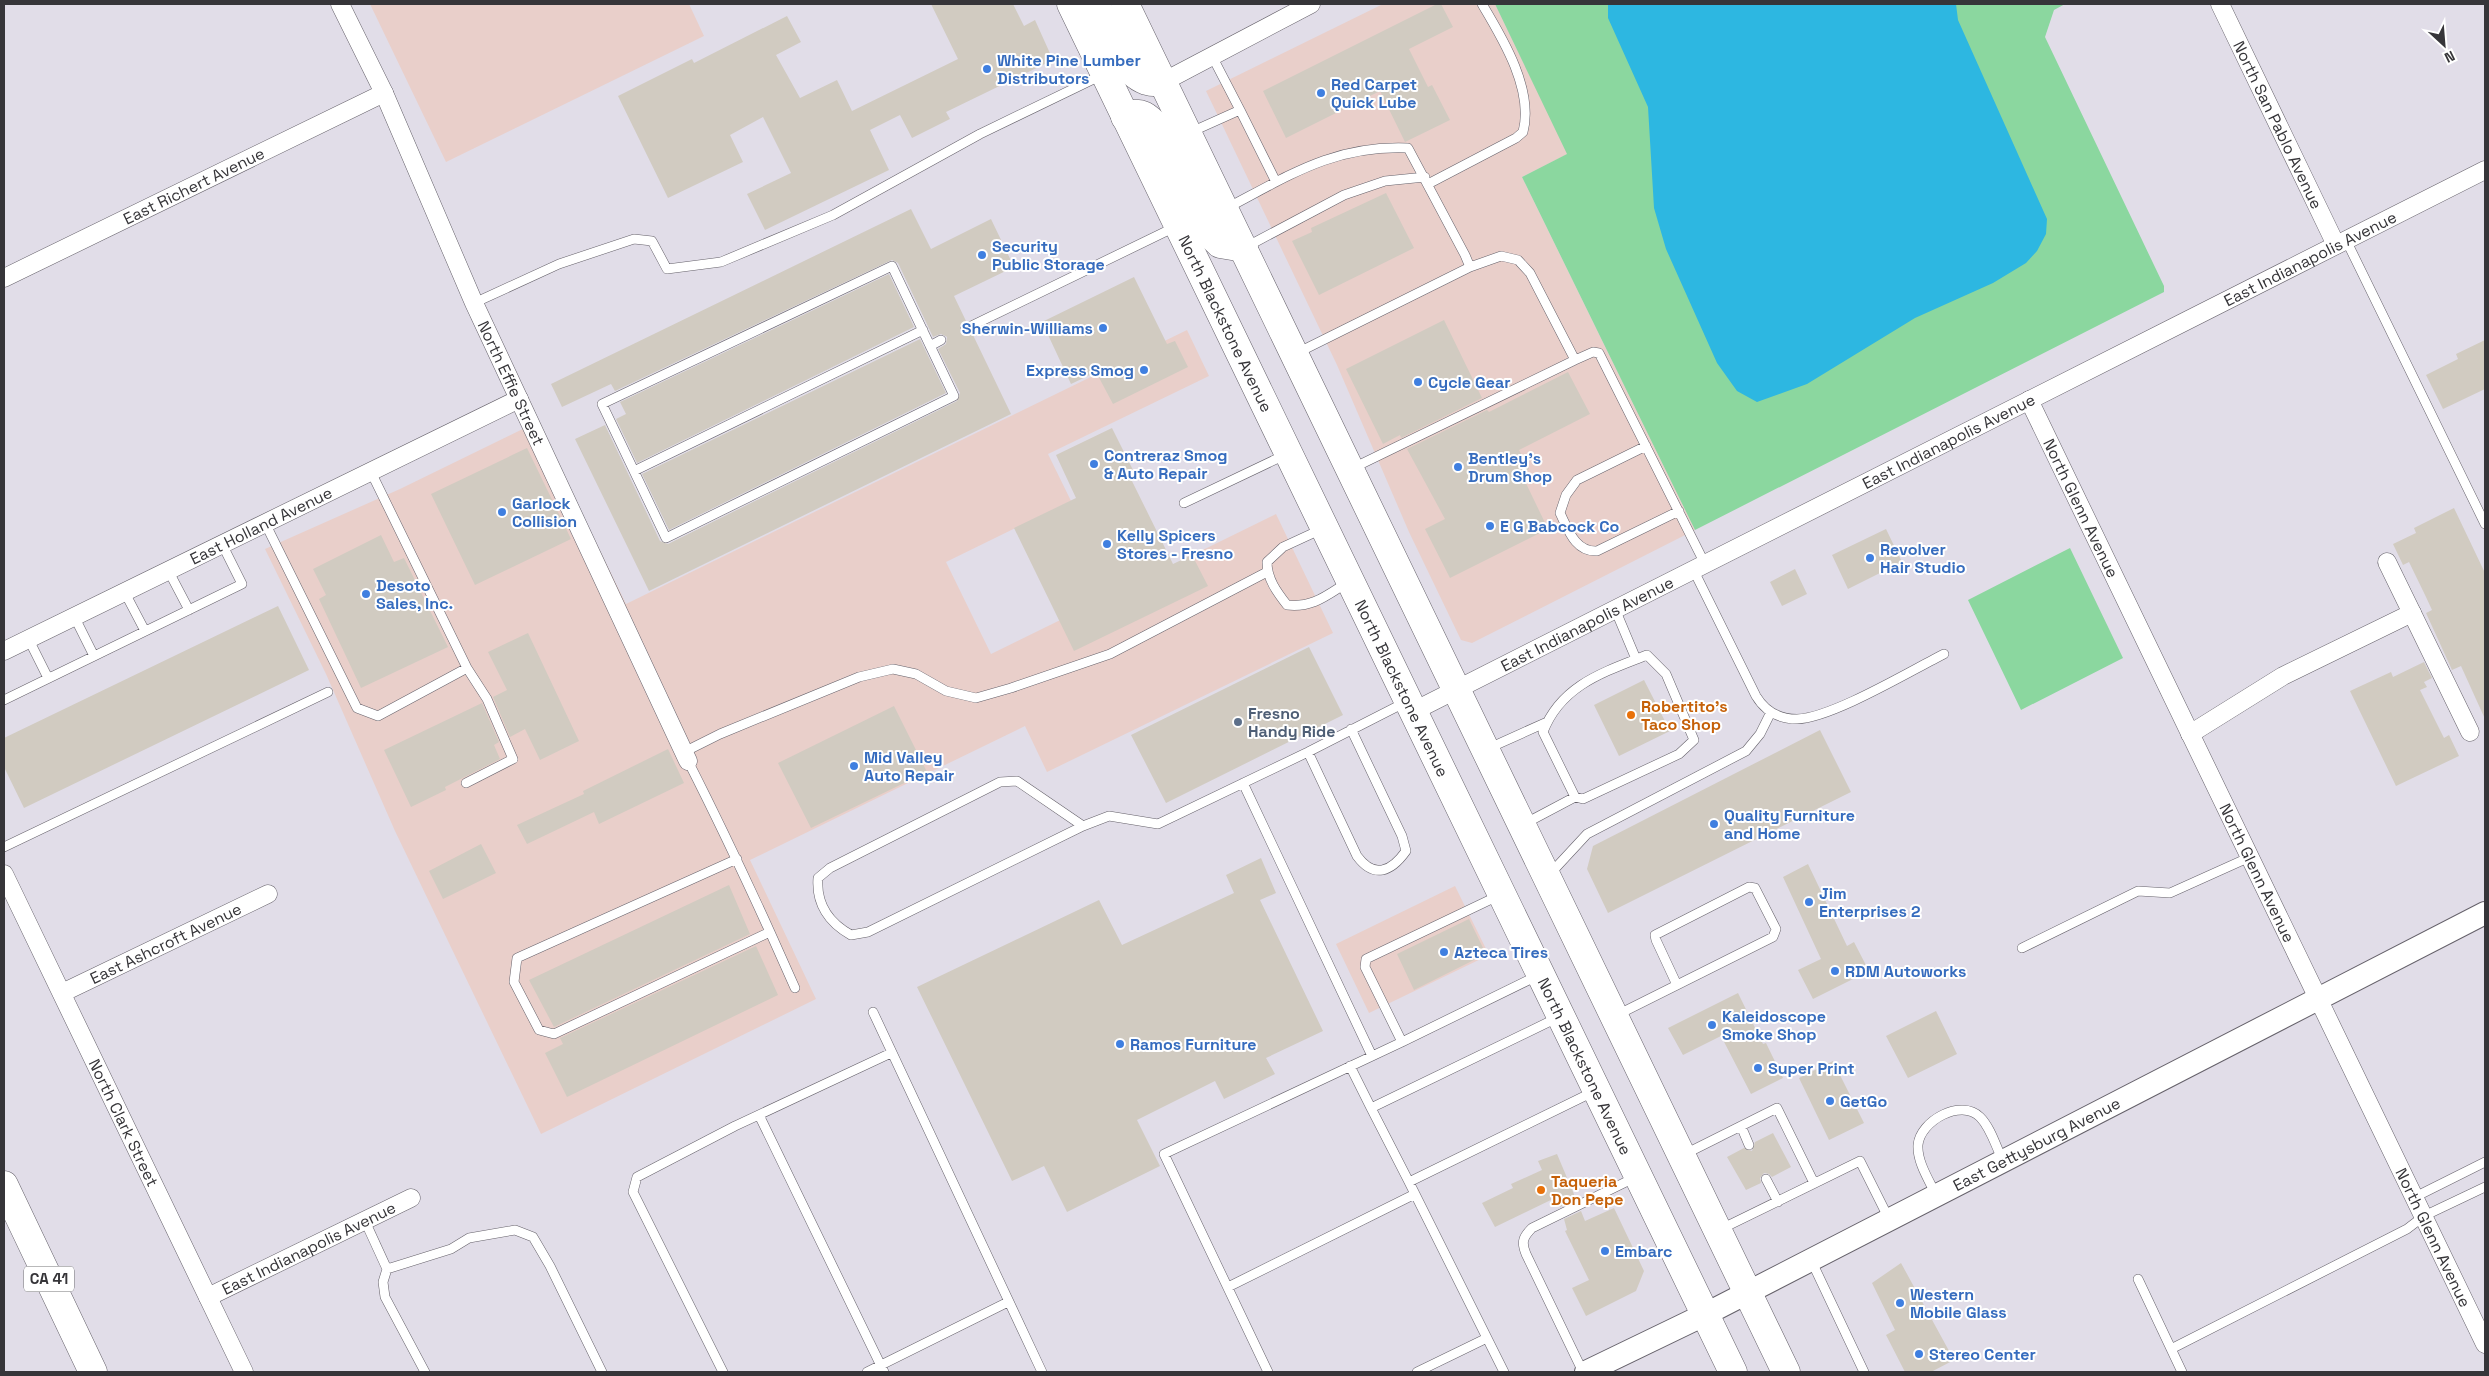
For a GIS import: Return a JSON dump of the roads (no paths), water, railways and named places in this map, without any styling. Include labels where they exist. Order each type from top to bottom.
[{"type":"main road","name":"North Blackstone Avenue","points":[[1071,4],[1409,707],[1732,1372]]},
{"type":"main road","points":[[1094,4],[1131,71],[1140,79],[1149,83],[1163,82]]},
{"type":"main road","points":[[1125,4],[1786,1372]]},
{"type":"main road","points":[[1125,117],[1134,112],[1147,115],[1159,129],[1208,232],[1220,244],[1244,248]]},
{"type":"main road","name":"CA 41","points":[[4,1185],[93,1372]]},
{"type":"street","name":"North Effie Street","points":[[340,4],[384,93],[474,303],[686,757]]},
{"type":"street","points":[[1163,82],[1311,4]]},
{"type":"street","name":"North San Pablo Avenue","points":[[2220,4],[2341,243]]},
{"type":"street","name":"East Richert Avenue","points":[[4,278],[384,93]]},
{"type":"street","name":"East Indianapolis Avenue","points":[[1409,707],[1456,689],[2485,170]]},
{"type":"street","name":"East Holland Avenue","points":[[4,651],[519,399]]},
{"type":"street","name":"North Glenn Avenue","points":[[2029,400],[2485,1344]]},
{"type":"street","points":[[2387,562],[2470,732]]},
{"type":"street","points":[[2190,734],[2283,676],[2412,613]]},
{"type":"street","name":"North Clark Street","points":[[4,874],[244,1372]]},
{"type":"street","name":"East Ashcroft Avenue","points":[[62,993],[268,894]]},
{"type":"street","name":"East Gettysburg Avenue","points":[[1584,1372],[1748,1292],[2485,913]]},
{"type":"street","name":"East Indianapolis Avenue","points":[[208,1297],[411,1198]]},
{"type":"lane","points":[[1244,248],[1344,195],[1385,181],[1426,181],[1516,138],[1523,132],[1525,114],[1520,83],[1510,51],[1482,4]]},
{"type":"lane","points":[[1212,56],[1276,182]]},
{"type":"lane","points":[[474,303],[559,264],[634,239],[652,241],[667,269],[721,262],[833,214],[980,134],[1105,74]]},
{"type":"lane","points":[[1188,133],[1240,110]]},
{"type":"lane","points":[[1224,209],[1315,162],[1353,151],[1408,148],[1470,267]]},
{"type":"lane","points":[[965,328],[1178,226]]},
{"type":"lane","points":[[2341,243],[2485,524]]},
{"type":"lane","points":[[1294,355],[1470,267],[1501,256],[1518,260],[1530,273],[1575,360]]},
{"type":"lane","points":[[892,266],[930,346],[954,396],[666,538],[602,404],[892,266]]},
{"type":"lane","points":[[634,472],[923,330]]},
{"type":"lane","points":[[930,346],[941,340]]},
{"type":"lane","points":[[1350,469],[1575,360],[1594,352],[1599,353],[1679,511],[1699,566],[1756,696],[1764,709],[1778,716],[1797,719],[1818,715],[1944,654]]},
{"type":"lane","points":[[1646,446],[1577,480],[1566,495],[1560,513],[1568,529],[1577,544],[1584,550],[1597,551],[1679,511]]},
{"type":"lane","points":[[1184,503],[1287,454]]},
{"type":"lane","points":[[371,472],[467,668],[487,699],[513,759],[466,784]]},
{"type":"lane","points":[[265,523],[357,708],[378,716],[467,668]]},
{"type":"lane","points":[[1323,528],[1282,547],[1272,555],[1267,562],[1267,572],[1276,592],[1287,605],[1311,605],[1349,582]]},
{"type":"lane","points":[[4,700],[242,584],[222,544]]},
{"type":"lane","points":[[168,570],[189,610]]},
{"type":"lane","points":[[795,988],[736,859],[686,757],[720,734],[859,677],[893,669],[916,674],[946,691],[976,698],[1010,688],[1110,654],[1267,572]]},
{"type":"lane","points":[[124,591],[145,631]]},
{"type":"lane","points":[[1616,608],[1636,659]]},
{"type":"lane","points":[[74,616],[94,656]]},
{"type":"lane","points":[[28,638],[48,678]]},
{"type":"lane","points":[[1522,825],[1575,797],[1583,799],[1679,754],[1694,740],[1666,674],[1647,655],[1588,679],[1550,713],[1543,732],[1575,797]]},
{"type":"lane","points":[[4,847],[328,692]]},
{"type":"lane","points":[[1083,826],[1017,780],[1000,782],[830,868],[818,878],[817,891],[822,906],[836,927],[851,935],[868,932],[1083,826],[1110,816],[1158,824],[1308,752],[1351,729],[1409,707]]},
{"type":"lane","points":[[1547,877],[1587,834],[1742,755],[1754,743],[1771,712]]},
{"type":"lane","points":[[1485,750],[1546,722]]},
{"type":"lane","points":[[1308,752],[1357,856],[1365,867],[1380,871],[1397,863],[1406,851],[1402,836],[1351,729]]},
{"type":"lane","points":[[1243,783],[1372,1056]]},
{"type":"lane","points":[[2022,948],[2138,891],[2170,893],[2250,857]]},
{"type":"lane","points":[[736,859],[517,958],[514,982],[539,1030],[554,1034],[770,932]]},
{"type":"lane","points":[[1614,1016],[1677,985],[1773,937],[1776,929],[1755,888],[1749,887],[1660,930],[1655,935],[1677,985]]},
{"type":"lane","points":[[1402,1042],[1365,967],[1366,959],[1500,895]]},
{"type":"lane","points":[[1268,1372],[1164,1154],[1539,975]]},
{"type":"lane","points":[[872,1012],[1042,1372]]},
{"type":"lane","points":[[1371,1108],[1559,1017]]},
{"type":"lane","points":[[723,1372],[633,1192],[637,1177],[759,1115],[891,1053]]},
{"type":"lane","points":[[1350,1066],[1504,1372]]},
{"type":"lane","points":[[1409,1182],[1595,1091]]},
{"type":"lane","points":[[1682,1156],[1777,1108],[1814,1183]]},
{"type":"lane","points":[[1936,1195],[1920,1160],[1918,1146],[1920,1135],[1936,1119],[1962,1109],[1971,1110],[1985,1124],[2003,1161]]},
{"type":"lane","points":[[759,1115],[882,1369]]},
{"type":"lane","points":[[1741,1126],[1749,1145]]},
{"type":"lane","points":[[1718,1231],[1860,1161],[1889,1219]]},
{"type":"lane","points":[[2415,1197],[2485,1162]]},
{"type":"lane","points":[[1584,1372],[1526,1254],[1522,1244],[1524,1235],[1532,1228],[1637,1177]]},
{"type":"lane","points":[[1766,1179],[1778,1202]]},
{"type":"lane","points":[[2171,1348],[2407,1229],[2424,1216],[2485,1187]]},
{"type":"lane","points":[[1228,1287],[1415,1194]]},
{"type":"lane","points":[[365,1220],[387,1269],[383,1282],[385,1297],[425,1372]]},
{"type":"lane","points":[[387,1269],[451,1249],[469,1238],[515,1230],[533,1237],[550,1266],[602,1372]]},
{"type":"lane","points":[[1810,1260],[1864,1372]]},
{"type":"lane","points":[[2138,1279],[2182,1372]]},
{"type":"lane","points":[[867,1372],[882,1369],[1008,1302]]},
{"type":"lane","points":[[1417,1372],[1487,1338]]},
{"type":"water","points":[[1608,4],[1956,4],[1958,20],[2047,219],[2046,234],[2037,251],[2026,263],[1993,283],[1915,318],[1807,384],[1757,402],[1737,391],[1717,363],[1666,249],[1654,208],[1648,107],[1608,18]]},
{"type":"place","name":"White Pine Lumber Distributors","points":[[987,69]]},
{"type":"place","name":"Red Carpet Quick Lube","points":[[1321,93]]},
{"type":"place","name":"Security Public Storage","points":[[982,255]]},
{"type":"place","name":"Sherwin-Williams","points":[[1103,328]]},
{"type":"place","name":"Express Smog","points":[[1144,370]]},
{"type":"place","name":"Cycle Gear","points":[[1418,382]]},
{"type":"place","name":"Contreraz Smog & Auto Repair","points":[[1094,464]]},
{"type":"place","name":"Bentley's Drum Shop","points":[[1458,467]]},
{"type":"place","name":"Garlock Collision","points":[[502,512]]},
{"type":"place","name":"E G Babcock Co","points":[[1490,526]]},
{"type":"place","name":"Kelly Spicers Stores - Fresno","points":[[1107,544]]},
{"type":"place","name":"Revolver Hair Studio","points":[[1870,558]]},
{"type":"place","name":"Desoto Sales, Inc.","points":[[366,594]]},
{"type":"place","name":"Robertito's Taco Shop","points":[[1631,715]]},
{"type":"place","name":"Fresno Handy Ride","points":[[1238,722]]},
{"type":"place","name":"Mid Valley Auto Repair","points":[[854,766]]},
{"type":"place","name":"Quality Furniture and Home","points":[[1714,824]]},
{"type":"place","name":"Jim Enterprises 2","points":[[1809,902]]},
{"type":"place","name":"Azteca Tires","points":[[1444,952]]},
{"type":"place","name":"RDM Autoworks","points":[[1835,971]]},
{"type":"place","name":"Kaleidoscope Smoke Shop","points":[[1712,1025]]},
{"type":"place","name":"Ramos Furniture","points":[[1120,1044]]},
{"type":"place","name":"Super Print","points":[[1758,1068]]},
{"type":"place","name":"GetGo","points":[[1830,1101]]},
{"type":"place","name":"Taqueria Don Pepe","points":[[1541,1190]]},
{"type":"place","name":"Embarc","points":[[1605,1251]]},
{"type":"place","name":"Western Mobile Glass","points":[[1900,1303]]},
{"type":"place","name":"Stereo Center","points":[[1919,1354]]}]
